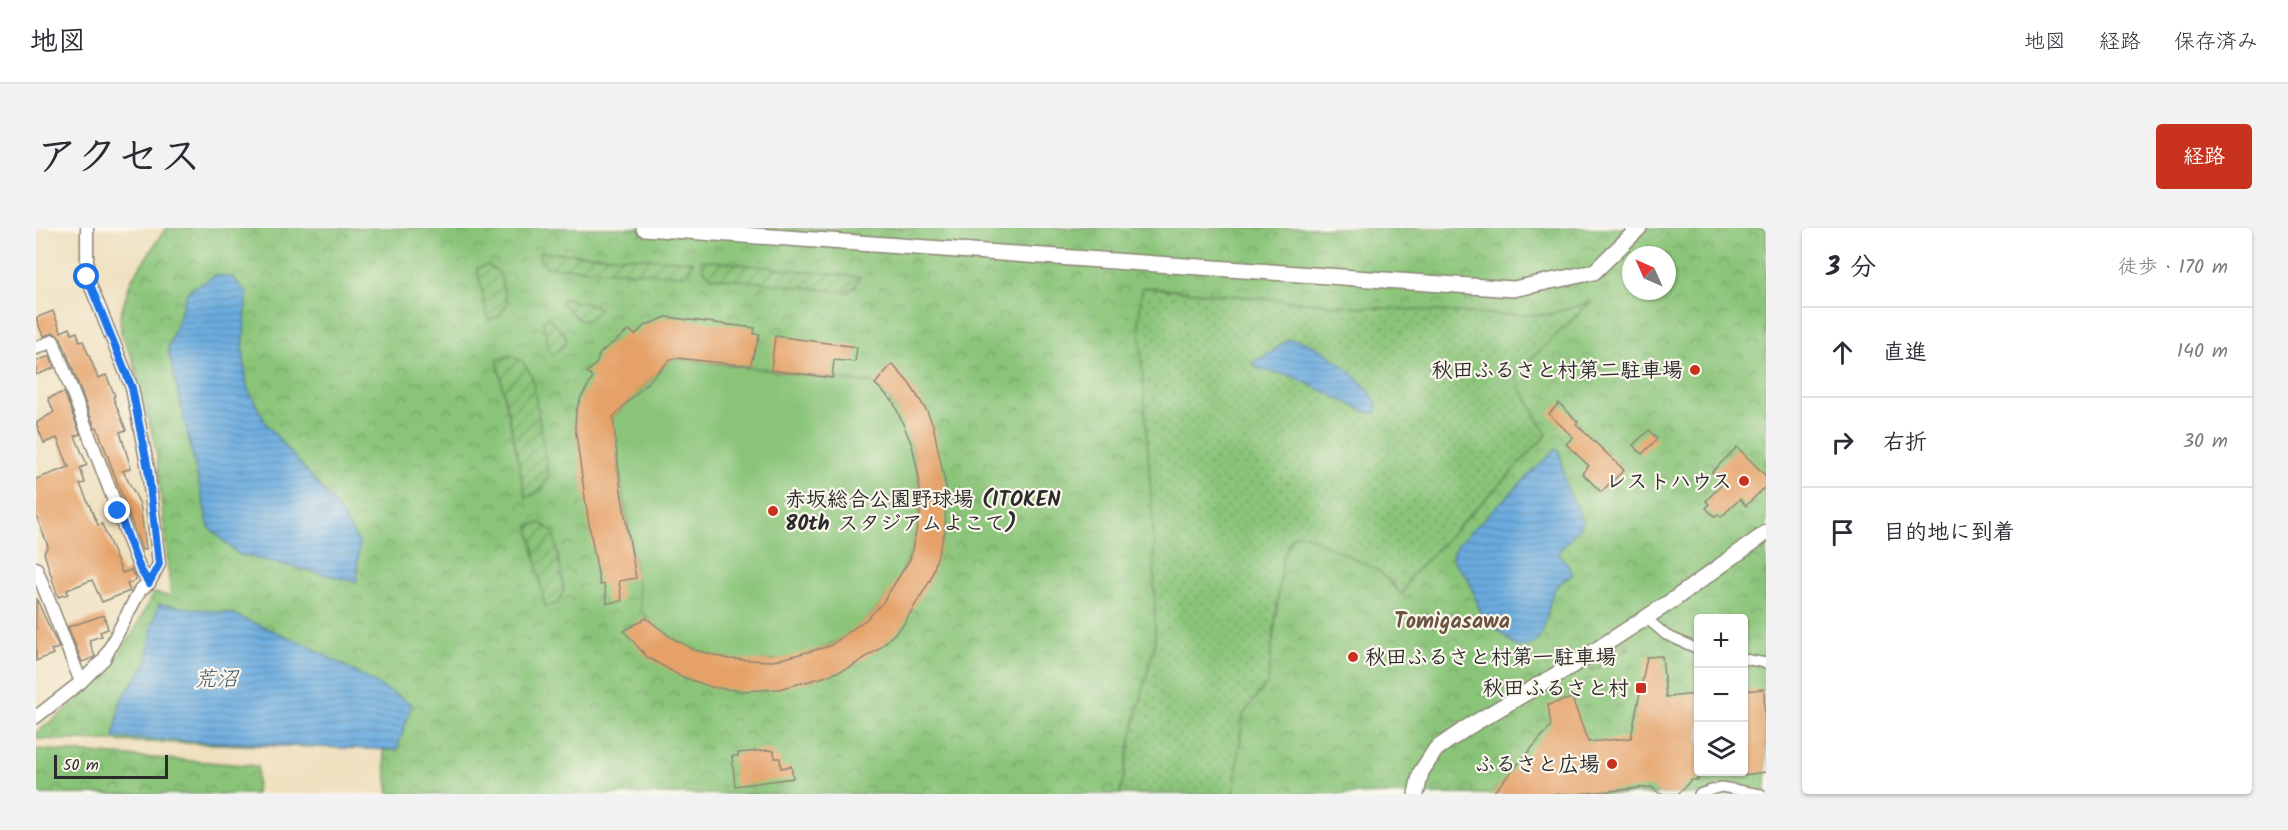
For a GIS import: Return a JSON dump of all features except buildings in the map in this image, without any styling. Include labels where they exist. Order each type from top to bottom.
[{"type":"street","points":[[36,717],[81,682],[104,659],[140,590],[149,583],[159,564],[148,469],[132,388],[87,277],[87,228]]},
{"type":"street","points":[[644,228],[1513,289],[1594,272],[1640,228]]},
{"type":"street","points":[[36,348],[53,341],[140,569],[149,583]]},
{"type":"street","points":[[1416,794],[1421,772],[1436,749],[1646,618],[1766,533]]},
{"type":"street","points":[[36,568],[81,682]]},
{"type":"street","points":[[1646,618],[1666,635],[1694,647]]},
{"type":"street","points":[[1748,660],[1766,663]]},
{"type":"street","points":[[1699,794],[1721,787],[1761,794]]},
{"type":"green space","points":[[166,228],[1766,228],[1766,794],[1234,794],[1243,715],[1268,682],[1283,557],[1293,535],[1306,535],[1379,571],[1402,595],[1411,576],[1547,435],[1514,375],[1591,302],[1546,315],[1506,315],[1347,306],[1142,287],[1139,319],[1154,543],[1155,642],[1120,794],[389,794],[383,749],[36,739],[36,732],[75,703],[106,672],[131,637],[153,593],[171,596],[156,449],[133,360],[121,333],[120,316],[131,280]]},
{"type":"green space","points":[[539,252],[693,261],[690,270],[684,275],[548,267],[541,262]]},
{"type":"green space","points":[[703,260],[860,277],[855,286],[847,292],[712,277],[703,270]]},
{"type":"green space","points":[[888,264],[1347,306],[1546,315],[1593,301],[1547,435],[1411,576],[1402,595],[1391,581],[1293,535],[1283,557],[1268,682],[1243,715],[1234,794],[1120,794],[1132,734]]},
{"type":"green space","points":[[487,265],[500,273],[507,304],[499,317],[488,320],[477,268]]},
{"type":"green space","points":[[564,299],[596,306],[600,309],[586,321],[579,320],[561,303]]},
{"type":"green space","points":[[547,317],[565,334],[567,342],[553,355],[549,350],[543,321]]},
{"type":"green space","points":[[510,356],[522,361],[532,376],[548,475],[543,489],[526,498],[497,360]]},
{"type":"green space","name":"赤坂総合公園野球場 (ITOKEN 80th スタジアムよこて)","points":[[676,358],[875,384],[895,407],[908,434],[914,454],[920,501],[913,545],[896,583],[870,616],[837,641],[797,656],[754,661],[707,654],[688,647],[661,631],[641,609],[612,424],[613,417],[670,360]]},
{"type":"green space","points":[[541,523],[554,532],[564,590],[558,603],[545,607],[529,525]]},
{"type":"green space","points":[[1625,642],[1629,648],[1591,671],[1587,665]]},
{"type":"green space","points":[[36,749],[258,766],[256,794],[36,794]]},
{"type":"water","points":[[216,275],[233,278],[247,293],[243,350],[247,387],[267,425],[334,503],[359,543],[357,582],[238,554],[209,527],[168,349],[188,291]]},
{"type":"water","points":[[1289,339],[1314,346],[1339,362],[1370,393],[1377,403],[1377,413],[1369,413],[1292,376],[1262,370],[1253,365],[1253,362],[1269,354]]},
{"type":"water","points":[[1556,449],[1560,453],[1566,486],[1582,520],[1581,526],[1559,551],[1572,575],[1554,590],[1541,635],[1528,646],[1517,647],[1482,616],[1468,578],[1453,561],[1452,555],[1458,544]]},
{"type":"water","name":"荒沼","points":[[159,604],[233,614],[307,645],[412,704],[397,750],[114,738],[121,700],[148,661],[152,627]]},
{"type":"place","name":"秋田ふるさと村第二駐車場","points":[[1695,370]]},
{"type":"place","name":"レストハウス","points":[[1744,481]]},
{"type":"place","name":"赤坂総合公園野球場 (ITOKEN 80th スタジアムよこて)","points":[[773,511]]},
{"type":"place","name":"秋田ふるさと村第一駐車場","points":[[1353,657]]},
{"type":"place","name":"秋田ふるさと村","points":[[1641,688]]},
{"type":"place","name":"ふるさと広場","points":[[1612,764]]},
{"type":"district","name":"Tomigasawa","points":[[1452,620]]},
{"type":"route","points":[[87,277],[132,388],[148,469],[159,564],[149,583],[140,569],[118,511]]}]
